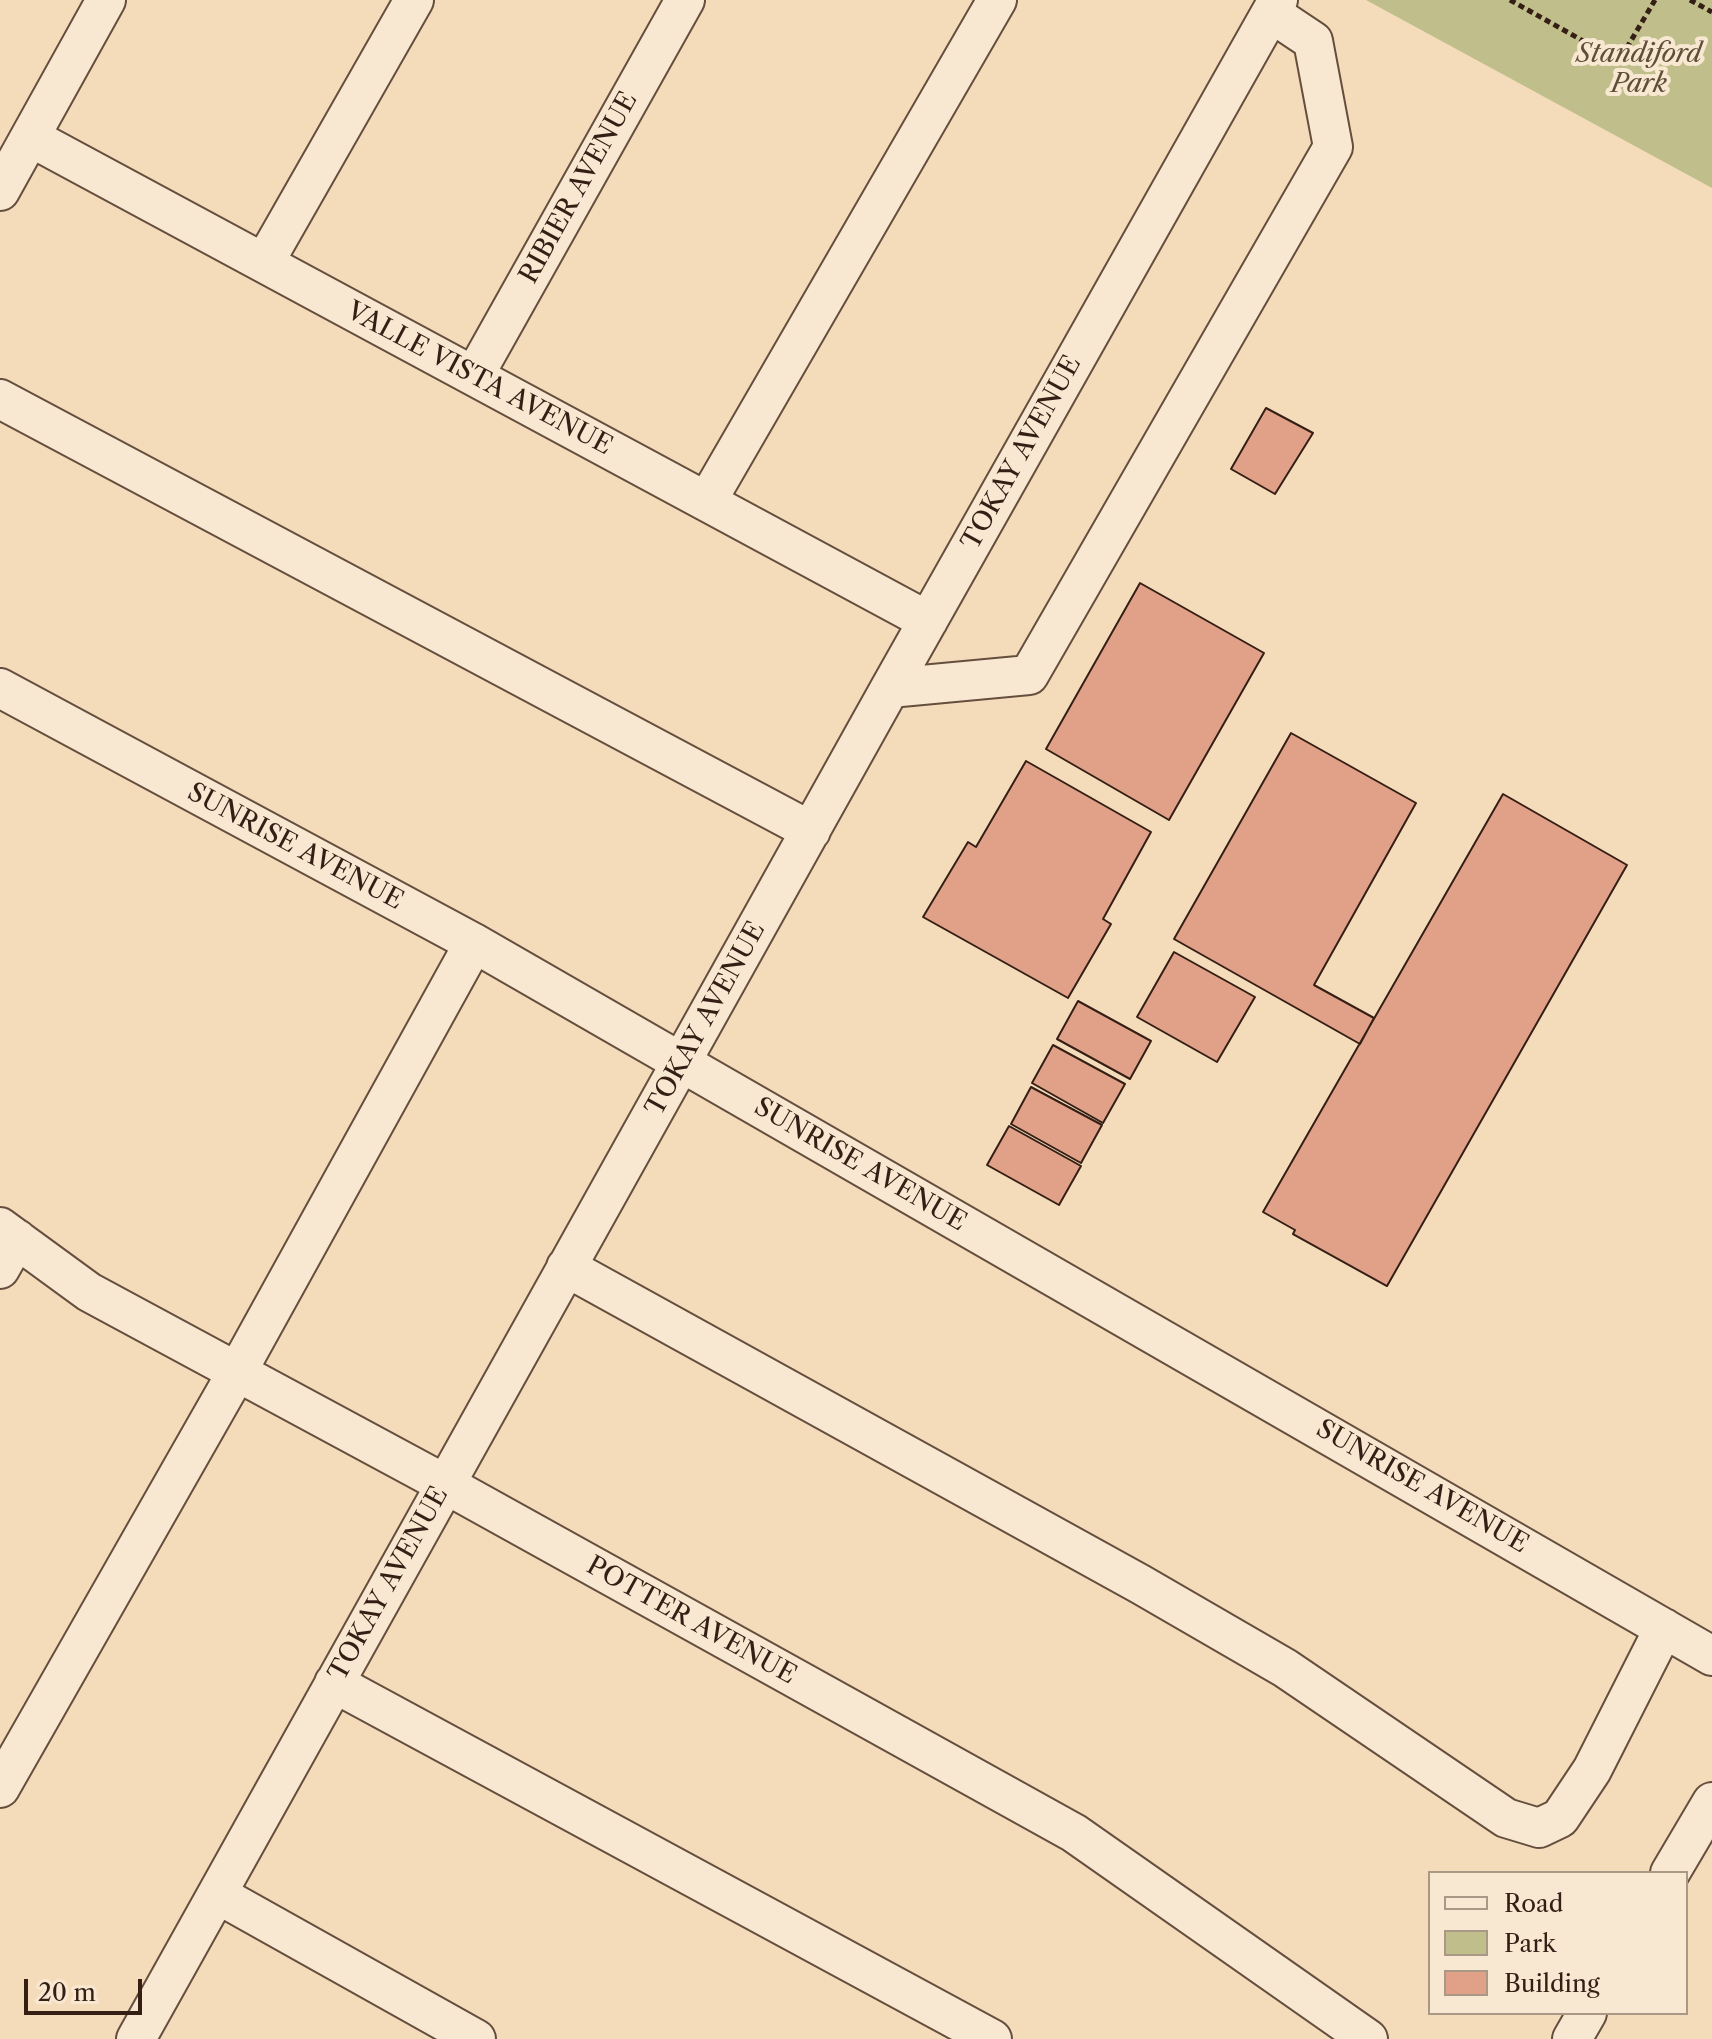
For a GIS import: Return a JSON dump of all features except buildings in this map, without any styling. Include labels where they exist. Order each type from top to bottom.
[{"type":"street","points":[[0,191],[106,0]]},
{"type":"street","points":[[264,263],[414,0]]},
{"type":"street","name":"RIBIER AVENUE","points":[[474,376],[685,0]]},
{"type":"street","points":[[707,501],[997,0]]},
{"type":"street","points":[[890,688],[1029,675],[1333,147],[1313,41],[1274,6]]},
{"type":"street","name":"TOKAY AVENUE","points":[[136,2039],[1274,6]]},
{"type":"street","name":"VALLE VISTA AVENUE","points":[[30,137],[928,621]]},
{"type":"street","points":[[0,399],[811,831]]},
{"type":"street","name":"SUNRISE AVENUE","points":[[0,688],[474,943],[1664,1628],[1708,1645]]},
{"type":"street","points":[[0,1788],[237,1372],[474,943]]},
{"type":"street","name":"POTTER AVENUE","points":[[6,1245],[1074,1833],[1368,2039]]},
{"type":"street","points":[[566,1267],[1113,1569],[1285,1668],[1506,1818],[1539,1828],[1560,1818],[1592,1770],[1664,1628]]},
{"type":"street","points":[[334,1683],[992,2039]]},
{"type":"street","points":[[1671,1871],[1712,1802]]},
{"type":"street","points":[[217,1894],[476,2039]]},
{"type":"street","points":[[1572,2039],[1586,2015]]},
{"type":"path","points":[[1510,0],[1619,61],[1655,0]]},
{"type":"path","points":[[1690,0],[1712,12]]},
{"type":"green space","name":"Standiford Park","points":[[1366,0],[1712,0],[1712,188]]}]
